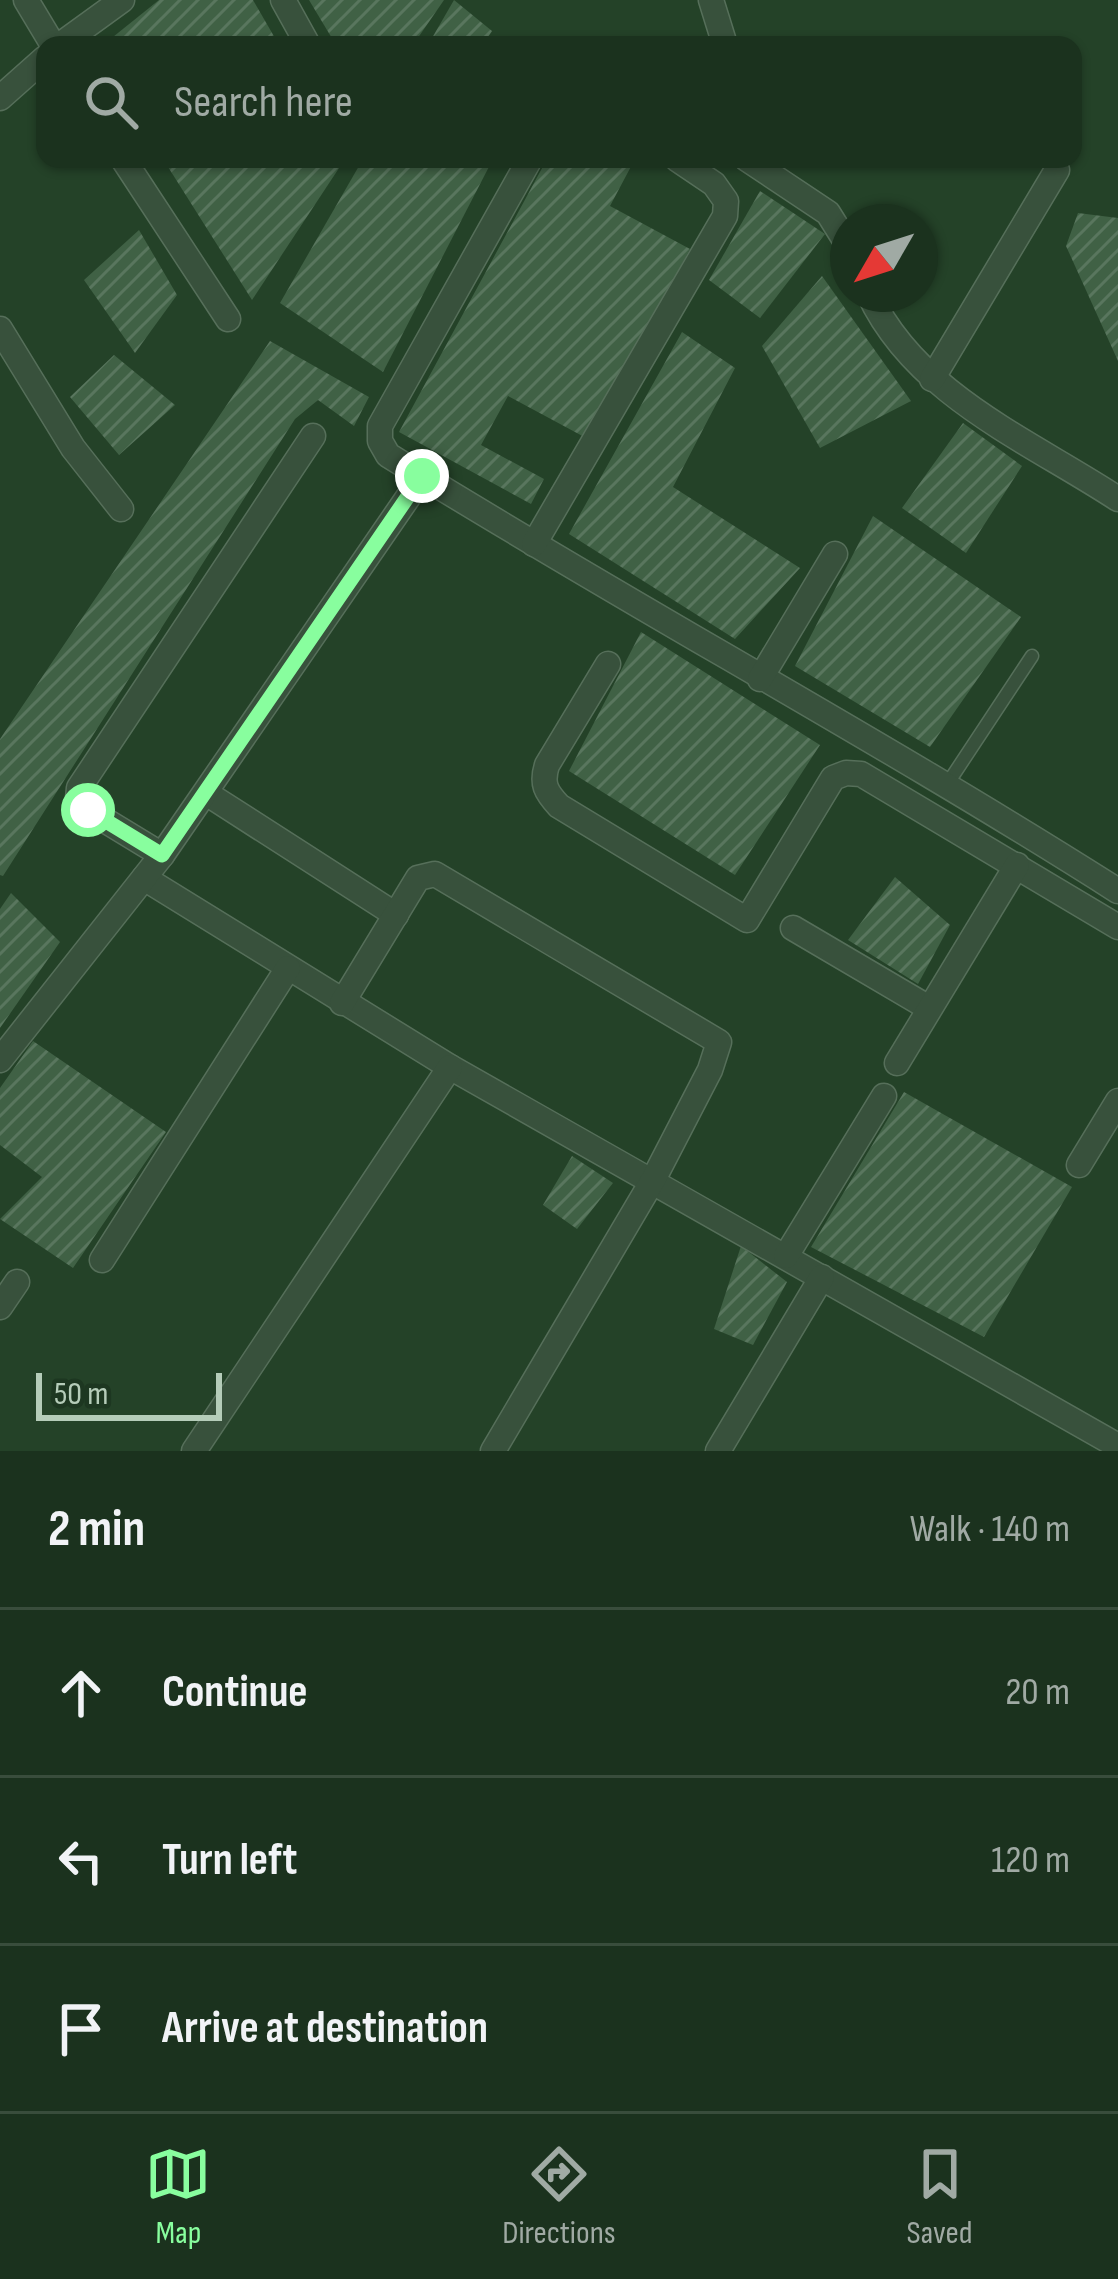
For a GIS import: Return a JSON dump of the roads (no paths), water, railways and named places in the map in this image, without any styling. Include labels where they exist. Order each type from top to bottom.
[{"type":"street","points":[[26,0],[51,36]]},
{"type":"street","points":[[70,36],[122,0]]},
{"type":"street","points":[[283,0],[303,36]]},
{"type":"street","points":[[711,0],[722,36]]},
{"type":"street","points":[[0,98],[36,66]]},
{"type":"street","points":[[129,168],[229,319]]},
{"type":"street","points":[[525,168],[380,426],[380,441],[388,455],[760,679],[948,783],[1118,891]]},
{"type":"street","points":[[534,544],[725,216],[726,200],[714,184],[690,168]]},
{"type":"street","points":[[760,168],[830,216]]},
{"type":"street","points":[[932,379],[1057,170]]},
{"type":"street","points":[[878,312],[932,379],[1118,499]]},
{"type":"street","points":[[0,329],[73,448],[122,509]]},
{"type":"street","points":[[162,855],[88,810],[78,799],[79,788],[313,436]]},
{"type":"street","points":[[0,1060],[162,855],[422,476]]},
{"type":"street","points":[[760,679],[835,554]]},
{"type":"street","points":[[608,664],[547,765],[542,780],[548,794],[559,806],[747,920],[833,778],[846,773],[861,774],[1118,927]]},
{"type":"street","points":[[206,793],[395,915]]},
{"type":"street","points":[[897,1064],[1017,865]]},
{"type":"street","points":[[342,1003],[418,878],[426,873],[435,874],[719,1042],[710,1070],[653,1180],[493,1451]]},
{"type":"street","points":[[144,878],[450,1067],[1118,1446]]},
{"type":"street","points":[[793,928],[929,1008]]},
{"type":"street","points":[[102,1260],[288,968]]},
{"type":"street","points":[[194,1451],[450,1067]]},
{"type":"street","points":[[786,1256],[884,1096]]},
{"type":"street","points":[[1079,1165],[1118,1101]]},
{"type":"street","points":[[718,1451],[822,1277]]},
{"type":"street","points":[[0,1307],[17,1282]]},
{"type":"lane","points":[[948,783],[1032,656]]}]
